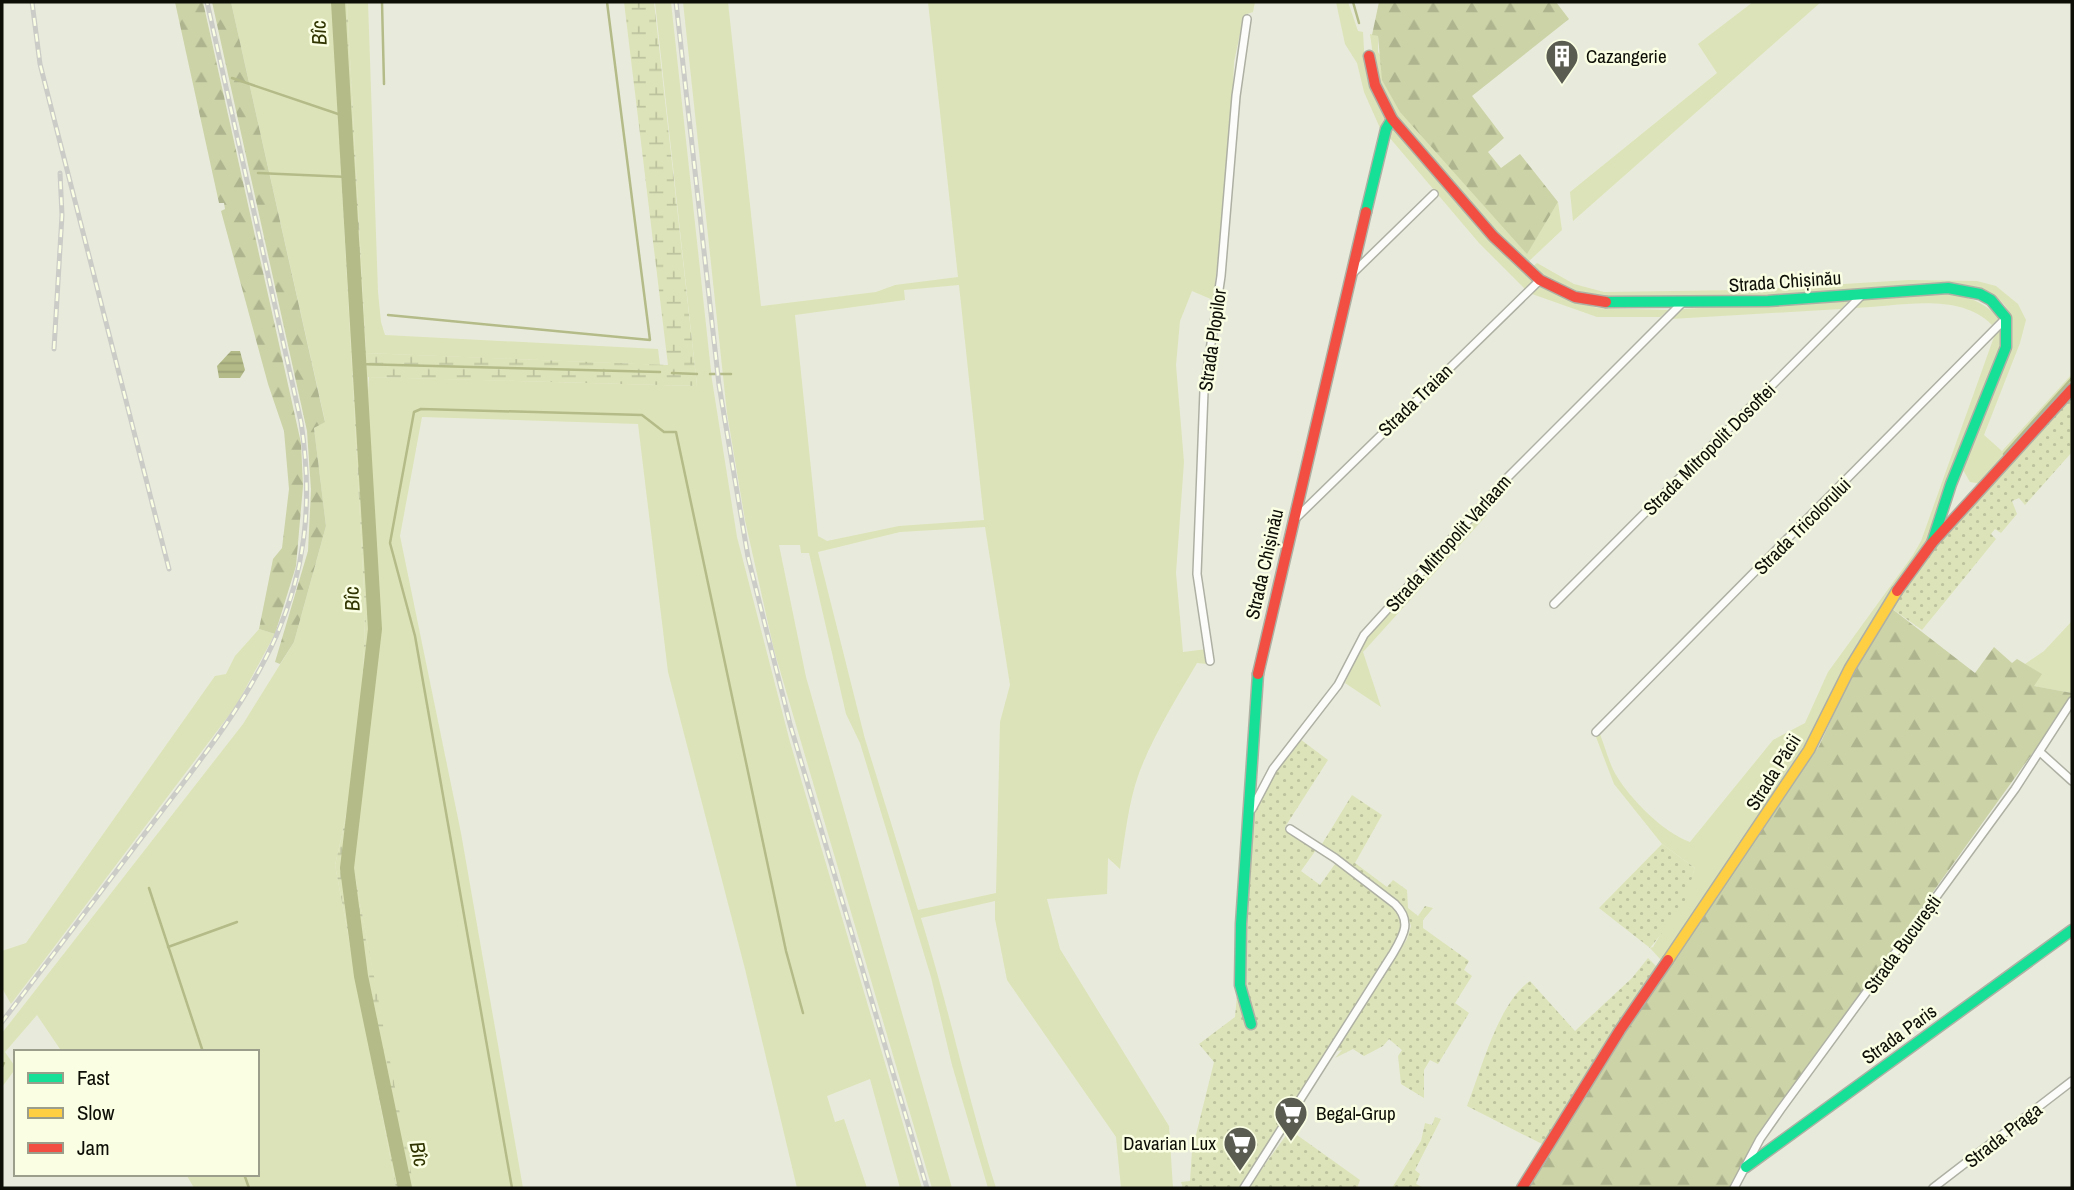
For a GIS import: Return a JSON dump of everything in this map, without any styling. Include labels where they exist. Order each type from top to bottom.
[{"type":"street","name":"Strada Plopilor","points":[[1210,661],[1197,573],[1204,391],[1221,276],[1236,96],[1247,19]]},
{"type":"street","name":"Strada Chișinău","points":[[1369,56],[1375,85],[1392,119],[1493,236],[1540,280],[1559,291],[1589,300],[1622,304],[1963,290],[1991,300],[2006,318]]},
{"type":"street","name":"Strada Chișinău","points":[[1251,1024],[1240,985],[1244,871],[1259,697],[1258,666],[1349,277],[1386,129],[1392,119]]},
{"type":"street","points":[[1349,277],[1434,194]]},
{"type":"street","name":"Strada Traian","points":[[1292,523],[1540,280]]},
{"type":"street","name":"Strada Mitropolit Dosoftei","points":[[1554,604],[1864,293]]},
{"type":"street","name":"Strada Mitropolit Varlaam","points":[[1251,811],[1273,769],[1338,685],[1364,635],[1505,480],[1682,303]]},
{"type":"street","points":[[1932,543],[1951,484],[2006,347],[2006,318]]},
{"type":"street","name":"Strada Tricolorului","points":[[1596,732],[2006,318]]},
{"type":"street","name":"Strada Păcii","points":[[1522,1188],[1620,1030],[1774,806],[1809,750],[1871,631],[1932,543],[2072,389]]},
{"type":"street","name":"Strada București","points":[[1734,1188],[1781,1109],[2040,752],[2072,701]]},
{"type":"street","points":[[2040,752],[2072,781]]},
{"type":"street","points":[[1244,1188],[1392,955],[1403,936],[1406,923],[1404,913],[1395,904],[1335,858],[1290,829]]},
{"type":"street","name":"Strada Paris","points":[[1746,1167],[2072,930]]},
{"type":"street","name":"Strada Praga","points":[[1933,1188],[2072,1081]]},
{"type":"green space","points":[[175,2],[203,2],[301,443],[303,486],[296,566],[275,634],[259,629],[273,559],[282,548],[289,489],[284,431],[268,384],[221,211],[225,209],[224,203],[219,203]]},
{"type":"green space","points":[[212,2],[231,2],[325,422],[314,428],[326,526],[294,642],[280,664],[275,662],[308,551],[311,490],[307,431]]},
{"type":"green space","points":[[231,2],[332,2],[365,609],[357,738],[335,865],[396,1188],[194,1188],[187,1176],[259,1176],[259,1050],[61,1050],[37,1015],[5,1052],[14,1065],[14,1071],[2,1087],[2,1033],[243,724],[294,642],[326,526],[314,428],[325,421]]},
{"type":"green space","points":[[332,2],[347,2],[366,353],[668,365],[624,2],[654,2],[697,386],[368,377],[367,403],[380,629],[353,865],[414,1188],[396,1188],[335,865],[358,738],[365,609]]},
{"type":"green space","points":[[347,2],[368,2],[378,292],[385,335],[658,349],[660,365],[366,353]]},
{"type":"green space","points":[[655,2],[671,2],[712,380],[737,537],[790,742],[922,1188],[900,1188],[870,1079],[827,1096],[835,1122],[844,1119],[867,1188],[797,1188],[745,969],[668,672],[638,424],[422,417],[400,536],[461,833],[523,1188],[414,1188],[410,1173],[353,865],[380,629],[367,403],[369,377],[697,386]]},
{"type":"green space","points":[[683,2],[728,2],[761,306],[876,292],[895,285],[958,277],[928,2],[1255,2],[1253,12],[1244,15],[1234,62],[1230,161],[1213,300],[1192,291],[1180,321],[1176,365],[1184,462],[1176,573],[1183,652],[1207,649],[1207,664],[1197,663],[1145,759],[1132,797],[1120,869],[1108,858],[1107,894],[1047,899],[1060,949],[1169,1126],[1173,1188],[1121,1188],[1116,1137],[1007,980],[995,919],[995,901],[921,918],[996,1188],[988,1188],[952,1065],[931,977],[860,743],[846,714],[809,553],[801,553],[800,545],[779,545],[806,677],[952,1188],[932,1188],[774,650],[745,520],[727,413]],"holes":[[[959,285],[984,520],[899,526],[827,541],[818,536],[795,315],[905,300],[904,290]],[[985,527],[1010,685],[1000,722],[996,893],[918,910],[865,739],[818,552],[900,532]]]},
{"type":"green space","points":[[1336,2],[1348,2],[1358,31],[1363,32],[1365,67],[1385,117],[1380,128],[1364,92],[1357,63],[1345,44]]},
{"type":"green space","points":[[1379,2],[1556,2],[1569,19],[1472,96],[1504,138],[1488,152],[1501,168],[1520,154],[1558,202],[1527,254],[1400,112],[1382,80],[1378,36],[1372,35]]},
{"type":"green space","points":[[1753,2],[1821,2],[1573,221],[1570,192],[1717,73],[1698,44]]},
{"type":"green space","points":[[1370,34],[1378,36],[1378,52],[1527,253],[1558,202],[1562,230],[1527,263],[1484,221],[1397,122],[1383,97],[1375,71]]},
{"type":"green space","points":[[1393,126],[1485,234],[1533,282],[1525,289],[1479,243],[1389,137]]},
{"type":"green space","points":[[1537,263],[1574,284],[1604,292],[1743,290],[1909,280],[1977,281],[1996,286],[2018,304],[2026,320],[2020,343],[1984,435],[2002,451],[2072,374],[2072,383],[1983,484],[1970,482],[1963,470],[2010,344],[2009,313],[2000,300],[1992,295],[1971,287],[1617,299],[1587,295],[1558,285],[1532,267]]},
{"type":"green space","points":[[1540,287],[1597,308],[1669,310],[1660,317],[1597,317],[1532,294]]},
{"type":"green space","points":[[1937,293],[1971,299],[1999,318],[1992,325],[1978,314],[1945,304],[1854,308],[1863,299]]},
{"type":"green space","points":[[1850,299],[1841,309],[1671,319],[1683,309]]},
{"type":"green space","points":[[2001,329],[2000,346],[1926,542],[1842,671],[1807,744],[1661,960],[1650,948],[1688,888],[1695,868],[1662,844],[1614,784],[1596,737],[1600,734],[1616,775],[1639,805],[1670,831],[1690,842],[1773,740],[1805,723],[1828,672],[1913,555],[1921,541],[1995,334]]},
{"type":"green space","points":[[2072,394],[2072,452],[2025,505],[2019,498],[2012,501],[2017,514],[2001,533],[1995,529],[1991,534],[1996,539],[1922,630],[1891,608],[1944,537]]},
{"type":"green space","points":[[1480,511],[1487,515],[1363,652],[1381,707],[1345,683],[1366,637]]},
{"type":"green space","points":[[1891,608],[1975,673],[1994,647],[2012,663],[2017,659],[2042,674],[2034,686],[2072,693],[2072,698],[1758,1136],[1731,1188],[1528,1188],[1626,1032],[1819,746],[1847,686]]},
{"type":"green space","points":[[2072,621],[2072,693],[2033,686],[2041,674],[2025,664],[2044,651]]},
{"type":"green space","points":[[259,629],[275,634],[236,706],[11,1004],[2,988],[2,951],[26,943],[215,676],[226,674],[235,656]]},
{"type":"green space","points":[[1300,739],[1328,760],[1285,827],[1290,834],[1316,850],[1301,871],[1320,885],[1335,864],[1394,907],[1401,915],[1401,932],[1239,1188],[1183,1188],[1181,1182],[1190,1181],[1192,1151],[1214,1062],[1199,1044],[1235,1017],[1254,811],[1276,769]]},
{"type":"green space","points":[[1352,795],[1382,815],[1355,863],[1387,887],[1393,880],[1407,890],[1408,908],[1418,916],[1425,906],[1433,908],[1423,920],[1423,928],[1469,961],[1464,970],[1472,976],[1455,1003],[1469,1013],[1438,1064],[1430,1060],[1424,1070],[1424,1098],[1401,1084],[1398,1056],[1402,1050],[1389,1039],[1383,1046],[1364,1056],[1353,1049],[1335,1058],[1342,1050],[1336,1051],[1407,939],[1411,926],[1406,910],[1322,844]]},
{"type":"green space","points":[[1662,844],[1695,868],[1683,907],[1650,948],[1599,908]]},
{"type":"green space","points":[[1648,958],[1657,967],[1544,1145],[1467,1106],[1500,1021],[1519,991],[1530,981],[1575,1031],[1632,978]]},
{"type":"green space","points":[[1435,1117],[1441,1119],[1415,1170],[1420,1174],[1416,1184],[1424,1188],[1392,1188],[1421,1141],[1425,1123],[1432,1125]]},
{"type":"green space","points":[[1290,1130],[1360,1180],[1357,1188],[1248,1188]]},
{"type":"shaded area","points":[[231,351],[240,351],[245,370],[240,378],[219,378],[217,366]]},
{"type":"waterway","name":"Bîc","points":[[338,2],[375,629],[347,868],[361,976],[405,1188]]},
{"type":"waterway","points":[[382,2],[384,84]]},
{"type":"waterway","points":[[388,315],[650,340],[607,2]]},
{"type":"waterway","points":[[1353,2],[1359,23]]},
{"type":"waterway","points":[[232,78],[344,116]]},
{"type":"waterway","points":[[258,173],[348,177]]},
{"type":"waterway","points":[[358,364],[660,372]]},
{"type":"waterway","points":[[672,373],[697,374]]},
{"type":"waterway","points":[[710,374],[731,374]]},
{"type":"waterway","points":[[2004,454],[2072,378]]},
{"type":"waterway","points":[[512,1188],[415,636],[390,543],[414,412],[421,409],[642,415],[664,432],[676,432],[786,951],[803,1013]]},
{"type":"waterway","points":[[149,888],[202,1050]]},
{"type":"waterway","points":[[168,947],[237,922]]},
{"type":"waterway","points":[[2,1067],[4,1063]]},
{"type":"waterway","points":[[245,1176],[249,1188]]},
{"type":"railway","points":[[32,2],[40,64],[169,569]]},
{"type":"railway","points":[[2,1022],[189,776],[251,685],[274,640],[292,592],[303,541],[306,485],[301,422],[207,2]]},
{"type":"railway","points":[[676,2],[719,385],[748,557],[790,724],[927,1188]]},
{"type":"railway","points":[[54,349],[62,215],[60,173]]},
{"type":"traffic: fast","points":[[1366,212],[1386,129],[1392,119]]},
{"type":"traffic: fast","points":[[1606,302],[1768,301],[1948,288],[1980,294],[1991,300],[2006,318],[2006,347],[1951,484],[1932,543]]},
{"type":"traffic: fast","points":[[1251,1024],[1240,985],[1241,924],[1258,674]]},
{"type":"traffic: fast","points":[[1746,1167],[2072,930]]},
{"type":"traffic: slow","points":[[1668,960],[1809,750],[1850,668],[1897,591]]},
{"type":"traffic: jam","points":[[1369,56],[1375,85],[1392,119],[1493,236],[1540,280],[1575,297],[1606,302]]},
{"type":"traffic: jam","points":[[1258,674],[1366,212]]},
{"type":"traffic: jam","points":[[1897,591],[1932,543],[2072,389]]},
{"type":"traffic: jam","points":[[1522,1188],[1620,1030],[1668,960]]},
{"type":"place","name":"Cazangerie","points":[[1562,86]]},
{"type":"place","name":"Begal-Grup","points":[[1291,1143]]},
{"type":"place","name":"Davarian Lux","points":[[1240,1173]]}]
